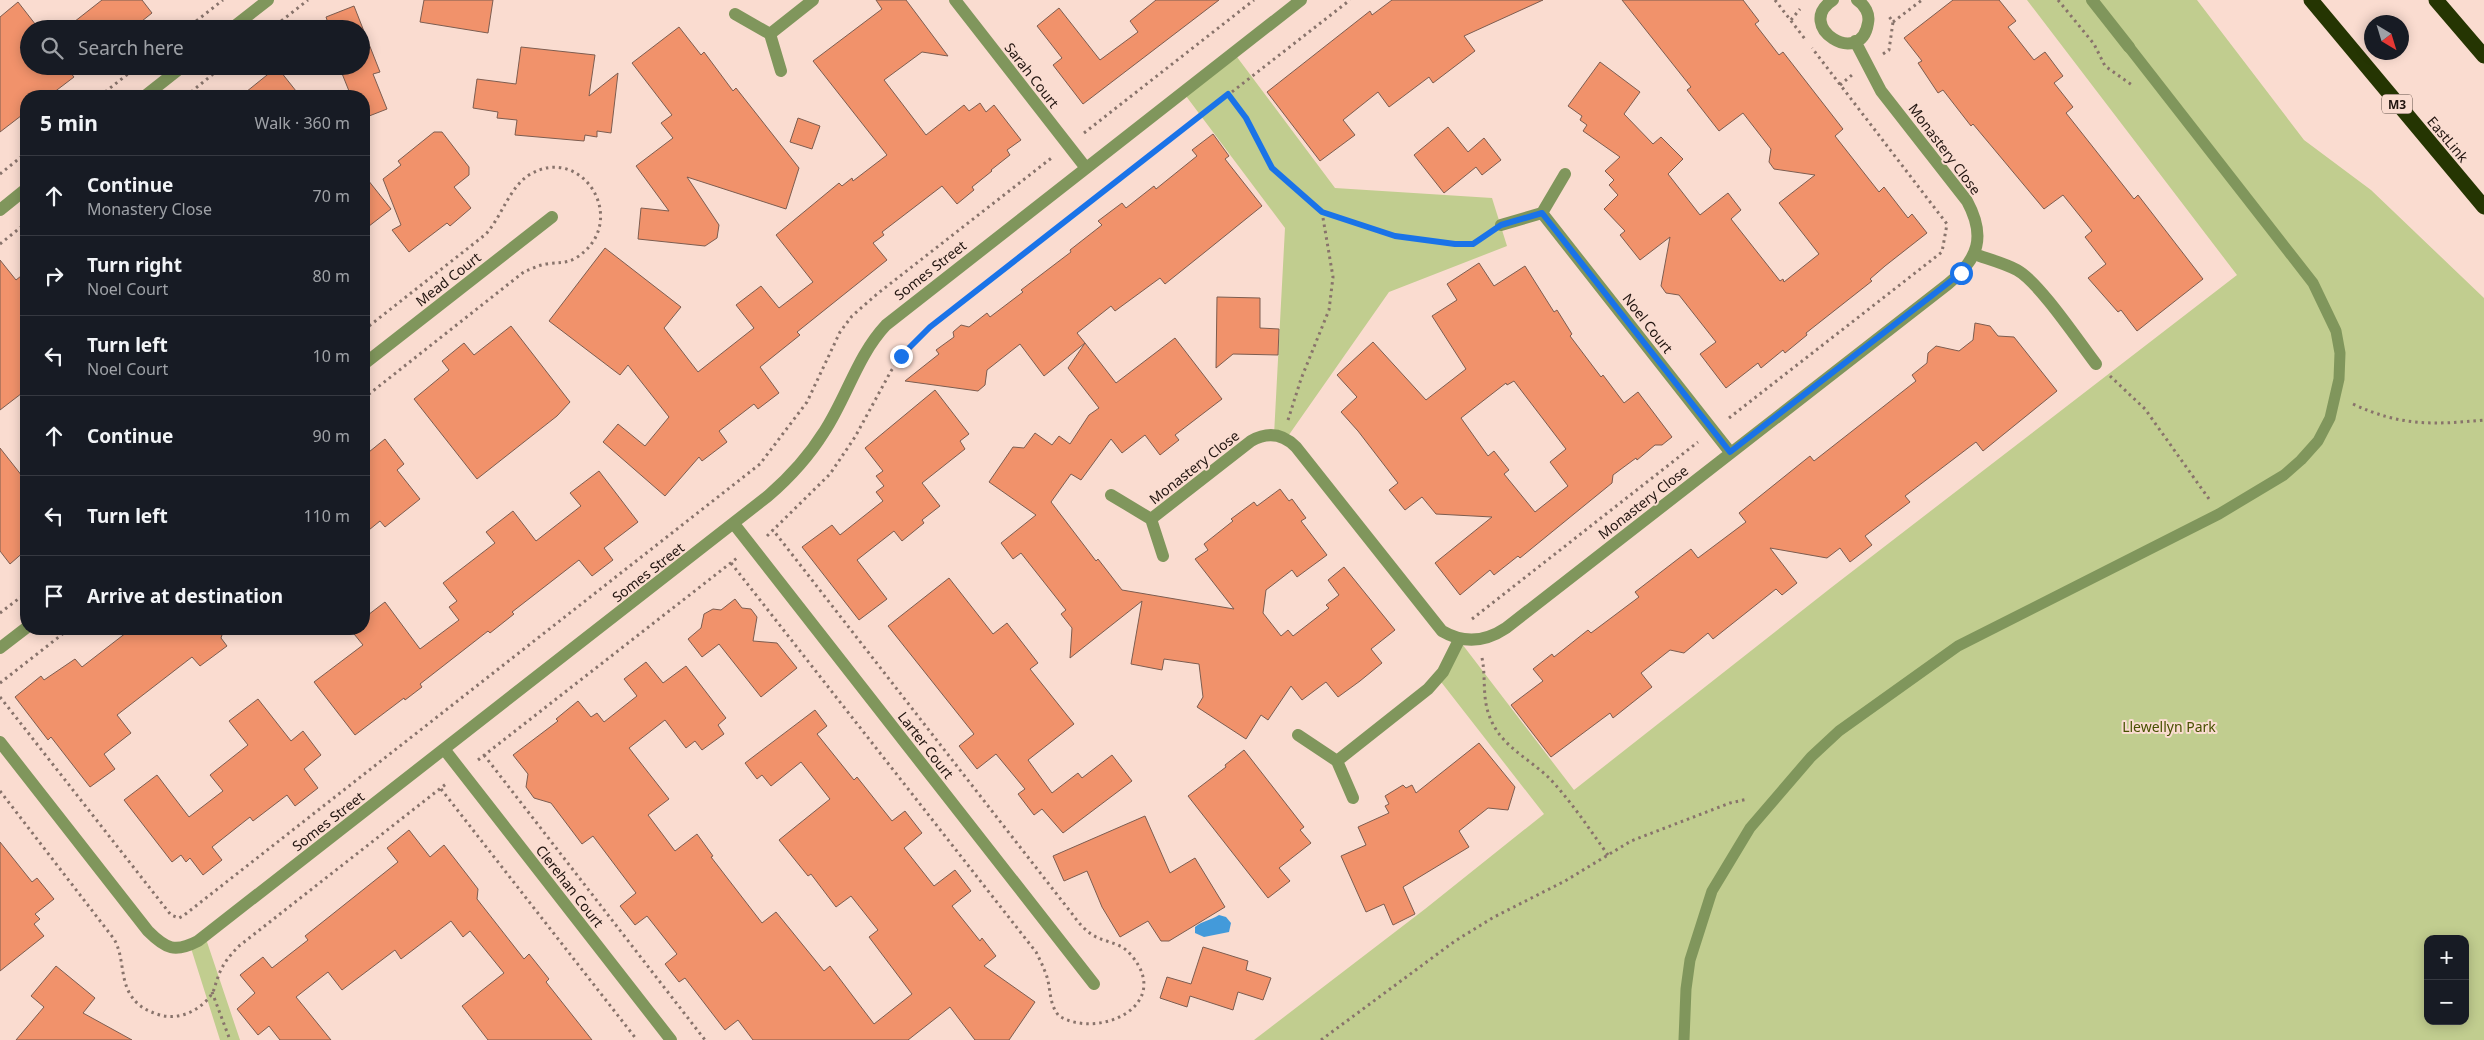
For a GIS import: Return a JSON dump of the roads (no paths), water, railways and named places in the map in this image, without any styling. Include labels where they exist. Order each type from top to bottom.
[{"type":"highway","name":"EastLink","points":[[2311,0],[2484,206]]},
{"type":"highway","points":[[2436,0],[2484,56]]},
{"type":"street","points":[[242,20],[268,0]]},
{"type":"street","points":[[770,34],[813,0]]},
{"type":"street","name":"Sarah Court","points":[[955,0],[1086,168]]},
{"type":"street","name":"Somes Street","points":[[2,749],[139,921],[160,942],[171,948],[190,945],[205,936],[734,524],[784,482],[825,432],[871,341],[886,325],[1301,0]]},
{"type":"street","points":[[2092,0],[2129,47]]},
{"type":"street","points":[[1825,3],[1821,22],[1828,36],[1841,43],[1855,41],[1865,32],[1869,20],[1866,2]]},
{"type":"street","points":[[735,14],[770,34],[781,71]]},
{"type":"street","name":"Monastery Close","points":[[1151,519],[1251,441],[1264,435],[1282,437],[1296,447],[1442,631],[1459,640],[1488,638],[1510,625],[1948,284],[1961,273],[1974,254],[1978,233],[1970,206],[1881,91],[1855,41]]},
{"type":"street","points":[[153,90],[172,75]]},
{"type":"street","points":[[1501,225],[1542,213],[1565,174]]},
{"type":"street","points":[[0,210],[20,194]]},
{"type":"street","name":"Noel Court","points":[[1542,213],[1730,452]]},
{"type":"street","name":"Mead Court","points":[[370,359],[552,217]]},
{"type":"street","points":[[1974,254],[2023,274],[2096,364]]},
{"type":"street","name":"Monastery Close","points":[[1111,495],[1151,519],[1163,556]]},
{"type":"street","name":"Larter Court","points":[[734,524],[1094,984]]},
{"type":"street","points":[[0,648],[20,633]]},
{"type":"street","points":[[1337,761],[1428,689],[1442,672],[1459,640]]},
{"type":"street","points":[[1298,735],[1337,761],[1353,798]]},
{"type":"street","name":"Clerehan Court","points":[[444,750],[671,1040]]},
{"type":"lane","points":[[1684,1040],[1686,990],[1690,960],[1712,892],[1750,828],[1810,757],[1839,732],[1936,660],[1981,634],[2219,514],[2265,487],[2301,460],[2318,441],[2330,418],[2339,379],[2340,353],[2336,331],[2313,283],[2129,47]]},
{"type":"water","points":[[1219,915],[1226,917],[1231,923],[1229,932],[1204,937],[1195,933],[1195,927]]},
{"type":"park label","name":"Llewellyn Park","points":[[2169,726]]}]
